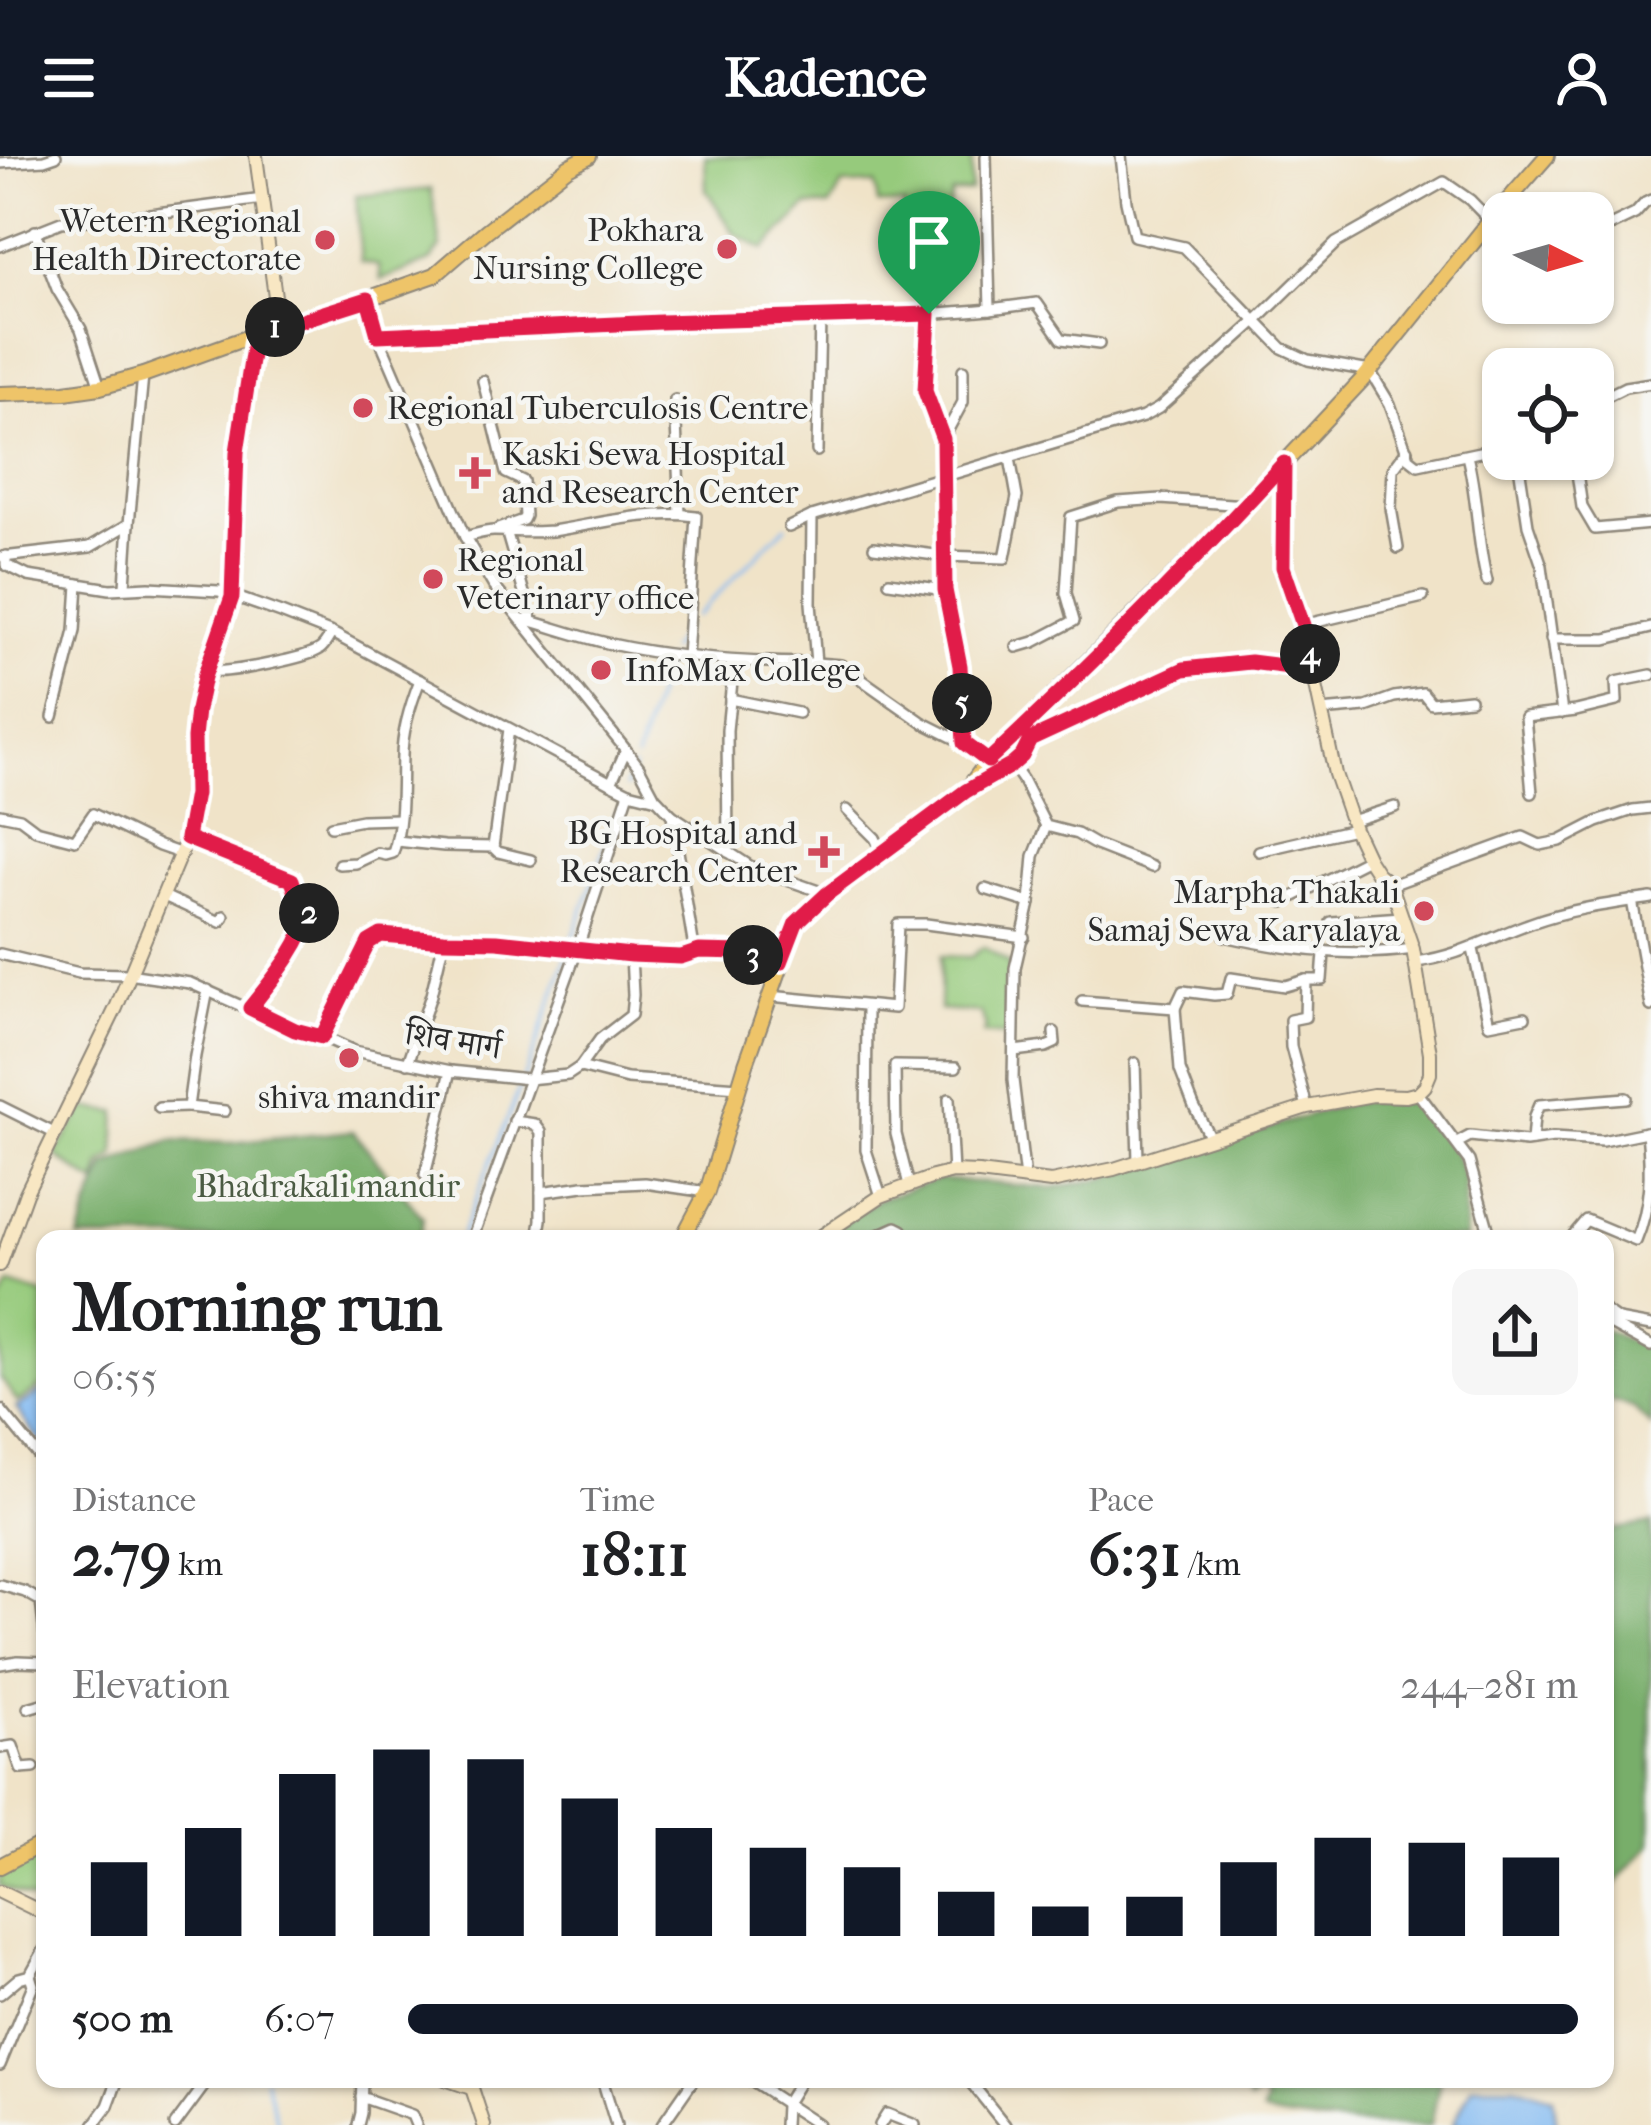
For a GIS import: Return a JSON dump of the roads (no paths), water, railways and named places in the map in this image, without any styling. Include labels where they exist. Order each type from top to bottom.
[{"type":"main road","points":[[256,156],[279,326]]},
{"type":"main road","points":[[0,394],[100,387],[435,275],[552,180],[589,156]]},
{"type":"main road","points":[[1516,192],[1547,156]]},
{"type":"main road","points":[[966,791],[988,761],[1245,506],[1370,370],[1482,231]]},
{"type":"main road","points":[[0,1265],[26,1192],[116,1007],[187,838],[195,794],[195,724],[232,597],[237,452],[255,335]]},
{"type":"main road","points":[[831,1230],[880,1196],[953,1172],[1051,1182],[1114,1168],[1307,1107],[1372,1095],[1418,1093],[1425,1087],[1430,1053],[1414,956],[1391,885],[1368,859],[1335,775],[1303,625],[1283,567],[1284,463]]},
{"type":"main road","points":[[687,1230],[707,1192],[796,923],[827,894],[966,791],[1012,765],[1030,740],[1037,715]]},
{"type":"main road","points":[[0,1865],[36,1847]]},
{"type":"main road","points":[[0,1892],[36,1910]]},
{"type":"main road","points":[[472,2088],[484,2125]]},
{"type":"street","points":[[0,163],[56,156]]},
{"type":"street","points":[[986,156],[990,309]]},
{"type":"street","points":[[1121,156],[1134,236],[1184,248],[1282,348],[1308,360],[1370,370],[1390,404],[1409,458],[1418,465],[1482,452]]},
{"type":"street","points":[[789,527],[812,515],[1143,417],[1255,322],[1336,243],[1444,182],[1482,211]]},
{"type":"street","points":[[0,246],[61,222],[263,200]]},
{"type":"street","points":[[1614,224],[1651,200]]},
{"type":"street","points":[[35,231],[57,289],[82,328],[100,387]]},
{"type":"street","points":[[368,299],[378,335],[465,537],[493,585],[639,767],[657,800],[753,868],[827,894]]},
{"type":"street","points":[[378,335],[929,314],[1037,303],[1062,339],[1099,344]]},
{"type":"street","points":[[929,314],[925,391],[943,439],[945,590],[960,666],[964,743]]},
{"type":"street","points":[[817,451],[820,319]]},
{"type":"street","points":[[943,439],[963,402],[963,370]]},
{"type":"street","points":[[125,586],[142,375]]},
{"type":"street","points":[[465,537],[523,520],[526,512],[524,481],[506,473],[483,382]]},
{"type":"street","points":[[1614,393],[1651,383]]},
{"type":"street","points":[[675,400],[680,514]]},
{"type":"street","points":[[1398,548],[1391,508],[1392,472],[1407,450]]},
{"type":"street","points":[[1467,456],[1487,581]]},
{"type":"street","points":[[874,547],[1005,558],[1017,497],[1010,458]]},
{"type":"street","points":[[1520,480],[1528,525],[1542,566],[1562,713]]},
{"type":"street","points":[[1578,480],[1582,507],[1595,529],[1651,524]]},
{"type":"street","points":[[1017,647],[1074,621],[1066,593],[1071,517],[1118,502],[1161,499],[1245,506]]},
{"type":"street","points":[[812,515],[816,664]]},
{"type":"street","points":[[493,531],[507,534],[595,521],[696,516],[687,657]]},
{"type":"street","points":[[3,564],[90,547],[129,524]]},
{"type":"street","points":[[507,534],[532,621]]},
{"type":"street","points":[[3,564],[28,576],[110,589],[206,590],[332,633],[611,783],[657,800]]},
{"type":"street","points":[[889,582],[945,590]]},
{"type":"street","points":[[53,717],[75,631],[78,584]]},
{"type":"street","points":[[1303,625],[1423,597]]},
{"type":"street","points":[[520,617],[608,644],[687,657],[841,665],[988,761]]},
{"type":"street","points":[[1551,639],[1606,639],[1651,628]]},
{"type":"street","points":[[209,665],[224,672],[320,650],[332,633]]},
{"type":"street","points":[[728,852],[726,772],[734,662]]},
{"type":"street","points":[[1030,740],[1184,669],[1250,662],[1314,670]]},
{"type":"street","points":[[1532,793],[1525,716],[1617,701],[1616,682],[1651,676]]},
{"type":"street","points":[[339,864],[356,863],[377,853],[389,855],[397,841],[401,751],[420,680]]},
{"type":"street","points":[[1321,711],[1366,707],[1423,693],[1431,704],[1470,699]]},
{"type":"street","points":[[730,699],[798,713]]},
{"type":"street","points":[[493,847],[509,729]]},
{"type":"street","points":[[611,783],[626,750]]},
{"type":"street","points":[[1012,765],[1046,826],[1077,834],[1152,867]]},
{"type":"street","points":[[475,1230],[629,792]]},
{"type":"street","points":[[1259,851],[1352,825],[1395,807]]},
{"type":"street","points":[[1391,885],[1522,837],[1540,845],[1560,841],[1597,822],[1651,808]]},
{"type":"street","points":[[847,810],[875,838],[883,854]]},
{"type":"street","points":[[0,814],[75,840],[93,814],[182,854]]},
{"type":"street","points":[[672,815],[693,942],[699,951]]},
{"type":"street","points":[[331,826],[398,819]]},
{"type":"street","points":[[1025,1179],[1013,1080],[1015,968],[1030,903],[1034,856],[1046,826]]},
{"type":"street","points":[[187,838],[292,880],[308,906],[308,922],[250,1008]]},
{"type":"street","points":[[397,841],[493,847],[531,860]]},
{"type":"street","points":[[1283,902],[1368,859]]},
{"type":"street","points":[[985,889],[1030,903]]},
{"type":"street","points":[[164,896],[220,922],[224,916]]},
{"type":"street","points":[[1225,935],[1324,953],[1445,958],[1528,924],[1587,907],[1651,898]]},
{"type":"street","points":[[1632,900],[1651,1006]]},
{"type":"street","points":[[1331,922],[1402,917]]},
{"type":"street","points":[[769,996],[894,1008],[898,924],[926,923],[1024,937]]},
{"type":"street","points":[[322,1037],[374,937],[381,935],[631,955],[743,952],[781,962]]},
{"type":"street","points":[[408,1063],[444,940]]},
{"type":"street","points":[[1473,949],[1489,1024],[1526,1017]]},
{"type":"street","points":[[1210,1138],[1180,1070],[1175,1008],[1183,991],[1227,994],[1232,978],[1285,986],[1322,980],[1324,953]]},
{"type":"street","name":"शिव मार्ग","points":[[0,955],[79,973],[190,983],[354,1051],[451,1072],[528,1079],[568,1076],[580,1067]]},
{"type":"street","points":[[631,955],[631,1015],[600,1039],[580,1067],[627,1079],[739,1087]]},
{"type":"street","points":[[1306,980],[1305,1017],[1292,1018],[1290,1029],[1307,1107]]},
{"type":"street","points":[[188,1107],[208,990]]},
{"type":"street","points":[[1082,1001],[1175,1008]]},
{"type":"street","points":[[867,1006],[866,1150],[880,1196]]},
{"type":"street","points":[[1013,1051],[1055,1043],[1054,1032]]},
{"type":"street","points":[[1135,1063],[1138,1160]]},
{"type":"street","points":[[909,1185],[896,1134],[895,1066],[956,1067]]},
{"type":"street","points":[[425,1175],[451,1072]]},
{"type":"street","points":[[1418,1093],[1469,1161],[1488,1230]]},
{"type":"street","points":[[1532,1141],[1539,1105],[1625,1098]]},
{"type":"street","points":[[949,1099],[953,1172]]},
{"type":"street","points":[[0,1106],[56,1134]]},
{"type":"street","points":[[159,1108],[225,1111]]},
{"type":"street","points":[[514,1121],[539,1126],[539,1230]]},
{"type":"street","points":[[1457,1143],[1470,1136],[1602,1141],[1649,1131],[1651,1202],[1646,1222],[1636,1241],[1614,1232]]},
{"type":"street","points":[[541,1192],[645,1183],[707,1192]]},
{"type":"street","points":[[1578,1230],[1586,1220],[1610,1230]]},
{"type":"street","points":[[1614,1317],[1651,1326]]},
{"type":"street","points":[[1614,1326],[1651,1346]]},
{"type":"street","points":[[0,1409],[36,1453]]},
{"type":"street","points":[[0,1585],[36,1598]]},
{"type":"street","points":[[0,1664],[36,1662]]},
{"type":"street","points":[[28,1708],[36,1706]]},
{"type":"street","points":[[0,1748],[13,1746],[22,1769],[34,1768]]},
{"type":"street","points":[[0,1994],[30,1975],[36,1964]]},
{"type":"street","points":[[0,2065],[33,1985],[30,1975]]},
{"type":"street","points":[[94,2125],[115,2088]]},
{"type":"street","points":[[175,2125],[202,2088]]},
{"type":"street","points":[[358,2125],[362,2088]]},
{"type":"street","points":[[605,2088],[616,2125]]},
{"type":"street","points":[[662,2125],[688,2088]]},
{"type":"street","points":[[761,2088],[818,2125]]},
{"type":"street","points":[[784,2125],[785,2105],[795,2088]]},
{"type":"street","points":[[975,2088],[1005,2125]]},
{"type":"street","points":[[362,2098],[412,2115],[416,2125]]},
{"type":"street","points":[[880,2125],[886,2114],[916,2125]]},
{"type":"water","points":[[36,1395],[36,1436],[16,1408]]},
{"type":"water","points":[[1471,2088],[1524,2088],[1553,2097],[1557,2125],[1453,2125]]},
{"type":"waterway","points":[[695,617],[786,526]]},
{"type":"waterway","points":[[670,650],[684,628]]},
{"type":"waterway","points":[[636,759],[667,659]]},
{"type":"waterway","points":[[626,787],[633,768]]},
{"type":"waterway","points":[[464,1230],[530,1062],[617,813]]},
{"type":"waterway","points":[[268,2088],[278,2125]]},
{"type":"place","name":"Wetern Regional Health Directorate","points":[[325,240]]},
{"type":"place","name":"Pokhara Nursing College","points":[[727,249]]},
{"type":"place","name":"Regional Tuberculosis Centre","points":[[363,408]]},
{"type":"place","name":"Kaski Sewa Hospital and Research Center","points":[[475,473]]},
{"type":"place","name":"Regional Veterinary office","points":[[433,579]]},
{"type":"place","name":"InfoMax College","points":[[601,670]]},
{"type":"place","name":"BG Hospital and Research Center","points":[[824,852]]},
{"type":"place","name":"Marpha Thakali Samaj Sewa Karyalaya","points":[[1424,911]]},
{"type":"place","name":"shiva mandir","points":[[349,1058]]},
{"type":"park label","name":"Bhadrakali mandir","points":[[328,1186]]}]
